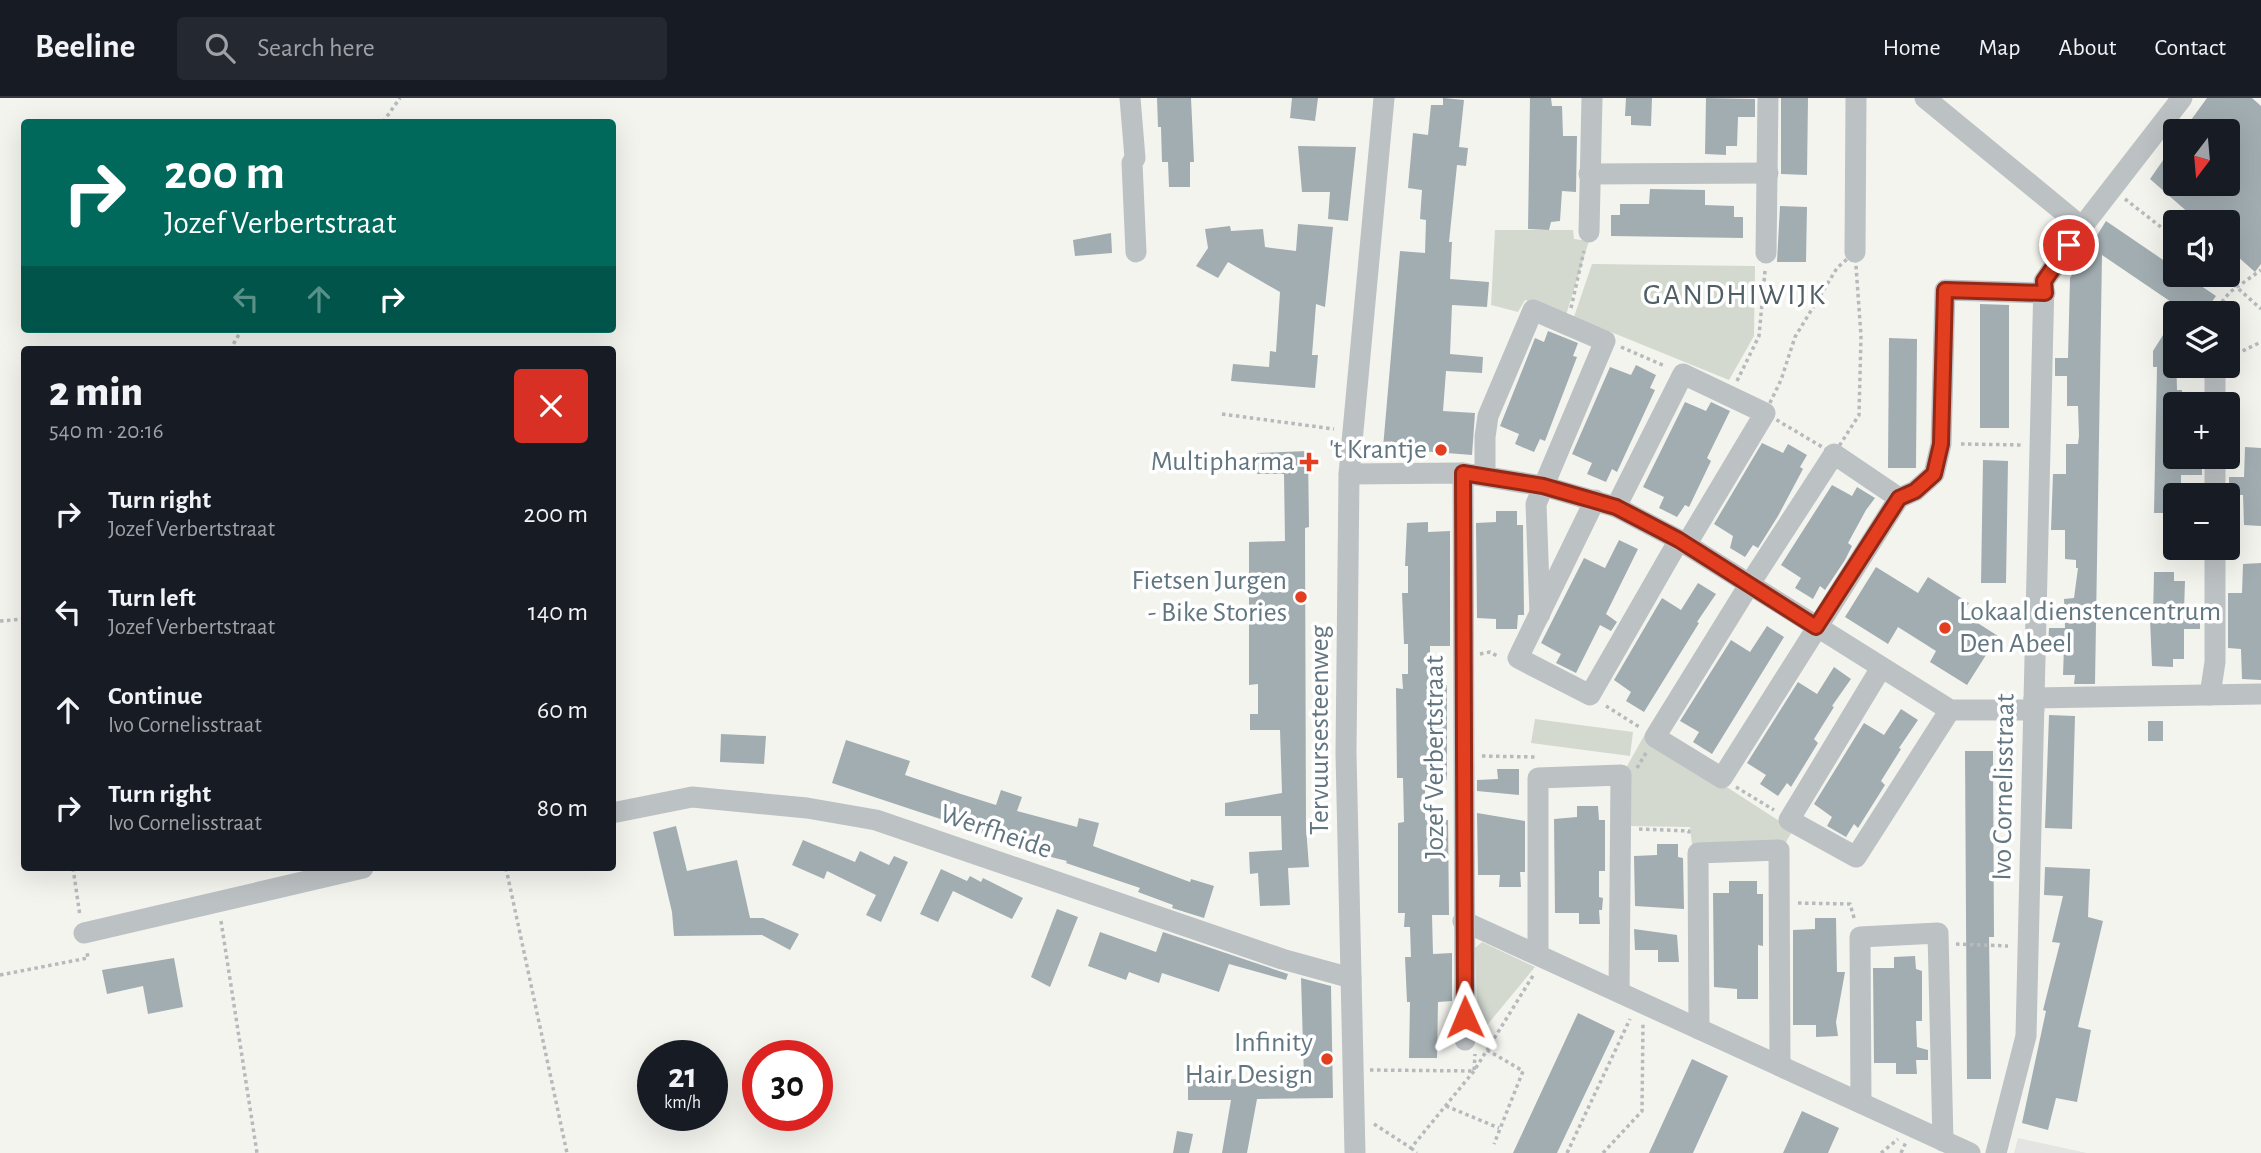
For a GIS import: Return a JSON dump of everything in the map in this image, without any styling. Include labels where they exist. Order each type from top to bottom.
[{"type":"street","points":[[1130,98],[1135,158],[1132,163],[1136,252]]},
{"type":"street","name":"Tervuursesteenweg","points":[[1355,1153],[1346,753],[1349,474],[1384,98]]},
{"type":"street","points":[[1589,232],[1592,98]]},
{"type":"street","points":[[1766,253],[1768,98]]},
{"type":"street","points":[[1855,253],[1856,98]]},
{"type":"street","points":[[1925,98],[2082,227]]},
{"type":"street","name":"Ivo Cornelisstraat","points":[[1996,1153],[2026,1036],[2044,281],[2082,227],[2182,98]]},
{"type":"street","points":[[1590,174],[1768,173]]},
{"type":"street","points":[[1899,498],[1834,454],[1655,737],[1723,778],[1899,498],[1915,491],[1934,474],[1941,444],[1945,290],[2045,293]]},
{"type":"street","points":[[1485,476],[1488,416],[1533,310],[1605,341],[1536,504],[1540,614]]},
{"type":"street","points":[[1595,500],[1518,658],[1590,695],[1765,413],[1683,374],[1616,507]]},
{"type":"street","points":[[1349,474],[1463,473],[1543,486],[1616,507],[1683,542],[1951,710],[2261,694]]},
{"type":"street","name":"Jozef Verbertstraat","points":[[1463,473],[1465,1040]]},
{"type":"street","points":[[2210,695],[2215,662],[2215,560]]},
{"type":"street","points":[[1881,668],[1790,820],[1856,857],[1951,710]]},
{"type":"street","points":[[1541,956],[1538,778],[1621,775],[1621,829],[1634,999]]},
{"type":"street","name":"Werfheide","points":[[616,812],[692,797],[807,808],[876,821],[1282,959],[1351,978]]},
{"type":"street","points":[[1699,1029],[1698,853],[1779,850],[1780,1066]]},
{"type":"street","points":[[84,933],[350,871]]},
{"type":"street","points":[[1463,922],[1970,1153]]},
{"type":"street","points":[[1861,1103],[1860,937],[1938,933],[1943,1141]]},
{"type":"path","points":[[385,119],[400,98]]},
{"type":"path","points":[[2112,189],[2163,229]]},
{"type":"path","points":[[1567,325],[1589,232]]},
{"type":"path","points":[[1730,395],[1759,336],[1766,253]]},
{"type":"path","points":[[1855,253],[1861,336],[1859,415],[1834,454],[1765,413],[1782,380],[1795,337],[1837,268],[1855,253]]},
{"type":"path","points":[[2240,286],[2261,270]]},
{"type":"path","points":[[2223,301],[2239,287],[2261,309]]},
{"type":"path","points":[[1605,341],[1683,374]]},
{"type":"path","points":[[2240,352],[2261,342]]},
{"type":"path","points":[[1222,414],[1352,432]]},
{"type":"path","points":[[1941,444],[2039,445]]},
{"type":"path","points":[[0,621],[21,619]]},
{"type":"path","points":[[1463,657],[1490,652],[1506,660],[1518,658]]},
{"type":"path","points":[[1590,695],[1655,737],[1634,773],[1621,775]]},
{"type":"path","points":[[1463,756],[1543,757],[1544,778]]},
{"type":"path","points":[[1723,778],[1790,820]]},
{"type":"path","points":[[1621,829],[1689,831],[1689,845],[1698,853]]},
{"type":"path","points":[[0,975],[88,958],[73,871]]},
{"type":"path","points":[[507,871],[567,1153]]},
{"type":"path","points":[[218,902],[257,1153]]},
{"type":"path","points":[[1779,902],[1850,904],[1860,937]]},
{"type":"path","points":[[1937,943],[2028,947]]},
{"type":"path","points":[[1411,1148],[1474,1071],[1541,956]]},
{"type":"path","points":[[1567,1153],[1634,999]]},
{"type":"path","points":[[1603,1153],[1642,1111],[1634,999]]},
{"type":"path","points":[[1465,1040],[1475,1051],[1474,1071]]},
{"type":"path","points":[[1487,1050],[1523,1071],[1494,1144]]},
{"type":"path","points":[[1354,1070],[1474,1071]]},
{"type":"path","points":[[1446,1106],[1500,1129]]},
{"type":"path","points":[[1355,1122],[1370,1122],[1417,1153]]},
{"type":"shaded area","points":[[1495,230],[1573,230],[1574,239],[1589,241],[1566,315],[1525,300],[1518,312],[1491,305]]},
{"type":"shaded area","points":[[1592,264],[1755,266],[1754,336],[1729,380],[1574,317]]},
{"type":"shaded area","points":[[1535,719],[1633,732],[1630,756],[1531,743]]},
{"type":"shaded area","points":[[1645,734],[1793,830],[1786,842],[1692,845],[1690,827],[1628,826],[1626,768]]},
{"type":"shaded area","points":[[1482,942],[1535,967],[1478,1036],[1475,948]]},
{"type":"shaded area","points":[[2018,1138],[2087,1153],[2014,1153]]},
{"type":"building","points":[[1157,98],[1191,98],[1194,162],[1190,162],[1190,187],[1169,187],[1168,162],[1162,162]]},
{"type":"building","points":[[1292,98],[1318,98],[1315,121],[1290,118]]},
{"type":"building","points":[[1443,98],[1464,100],[1459,147],[1468,148],[1466,166],[1457,165],[1449,242],[1452,242],[1450,279],[1489,282],[1487,307],[1452,305],[1450,354],[1483,357],[1482,373],[1446,371],[1443,411],[1475,413],[1472,455],[1383,448],[1400,251],[1425,253],[1426,220],[1420,219],[1422,190],[1408,188],[1413,133],[1428,135],[1431,105],[1443,105]]},
{"type":"building","points":[[1530,98],[1551,98],[1552,106],[1562,106],[1563,136],[1577,136],[1576,192],[1562,191],[1560,221],[1551,222],[1549,230],[1528,229]]},
{"type":"building","points":[[1626,98],[1652,98],[1651,126],[1631,125],[1631,116],[1625,116]]},
{"type":"building","points":[[1706,98],[1755,99],[1755,117],[1738,117],[1737,146],[1726,146],[1726,155],[1705,154]]},
{"type":"building","points":[[1781,98],[1808,98],[1807,175],[1781,174]]},
{"type":"building","points":[[2207,98],[2252,98],[2261,106],[2261,264],[2255,272],[2240,259],[2240,210],[2185,210],[2169,196],[2240,196],[2240,119],[2192,119]]},
{"type":"building","points":[[1298,146],[1356,147],[1348,221],[1328,219],[1330,192],[1302,192]]},
{"type":"building","points":[[2163,160],[2163,190],[2150,179]]},
{"type":"building","points":[[1650,189],[1705,190],[1705,205],[1734,206],[1734,217],[1743,217],[1743,238],[1611,236],[1611,215],[1620,215],[1620,204],[1649,204]]},
{"type":"building","points":[[1780,206],[1807,207],[1806,262],[1777,262]]},
{"type":"building","points":[[2106,221],[2163,260],[2163,287],[2203,287],[2216,296],[2212,301],[2170,301],[2102,255],[2095,684],[2074,684],[2075,675],[2063,675],[2064,646],[2048,646],[2049,628],[2065,628],[2064,599],[2074,598],[2078,568],[2076,560],[2065,559],[2065,530],[2051,530],[2053,474],[2066,474],[2066,444],[2078,444],[2079,436],[2078,406],[2067,406],[2067,376],[2055,376],[2055,358],[2068,358],[2070,278]]},
{"type":"building","points":[[1298,224],[1333,227],[1325,307],[1316,304],[1312,355],[1318,355],[1315,388],[1231,381],[1233,364],[1269,367],[1270,351],[1276,352],[1280,292],[1228,262],[1218,278],[1196,266],[1208,248],[1205,229],[1230,226],[1231,231],[1263,229],[1265,247],[1296,251]]},
{"type":"building","points":[[1111,233],[1112,253],[1075,256],[1073,240]]},
{"type":"building","points":[[1980,304],[2009,305],[2009,428],[1980,428]]},
{"type":"building","points":[[1548,331],[1578,343],[1573,356],[1577,357],[1545,441],[1540,439],[1534,452],[1515,444],[1519,434],[1500,426],[1535,338],[1544,342]]},
{"type":"building","points":[[2163,335],[2163,378],[2177,378],[2177,390],[2182,390],[2163,392],[2163,469],[2202,469],[2202,475],[2181,475],[2181,483],[2163,483],[2163,513],[2154,513],[2157,367],[2153,367],[2153,351]]},
{"type":"building","points":[[1889,338],[1917,339],[1916,468],[1888,468]]},
{"type":"building","points":[[1636,365],[1656,375],[1650,388],[1655,390],[1617,472],[1612,469],[1606,482],[1587,474],[1592,463],[1572,454],[1610,367],[1631,375]]},
{"type":"building","points":[[1685,402],[1706,411],[1711,402],[1730,411],[1707,458],[1711,461],[1689,507],[1685,505],[1677,517],[1659,508],[1664,497],[1643,487]]},
{"type":"building","points":[[1762,443],[1783,453],[1788,444],[1807,455],[1800,467],[1803,469],[1778,516],[1758,548],[1753,545],[1745,557],[1730,548],[1733,536],[1714,524]]},
{"type":"building","points":[[2245,447],[2261,448],[2261,526],[2244,525],[2240,483],[2229,483],[2229,477],[2244,477]]},
{"type":"building","points":[[1308,451],[1309,527],[1305,528],[1306,827],[1309,867],[1288,868],[1290,905],[1260,906],[1258,873],[1250,874],[1249,852],[1282,850],[1281,816],[1225,816],[1225,803],[1282,793],[1280,730],[1250,730],[1250,714],[1258,714],[1258,684],[1249,685],[1249,542],[1285,541],[1284,474],[1257,474],[1257,453]]},
{"type":"building","points":[[1983,460],[2008,461],[2006,583],[1981,583]]},
{"type":"building","points":[[1832,485],[1852,496],[1857,487],[1875,498],[1848,543],[1852,546],[1845,560],[1825,590],[1820,586],[1813,599],[1795,588],[1801,578],[1781,565]]},
{"type":"building","points":[[1496,511],[1517,511],[1517,525],[1523,525],[1524,615],[1518,615],[1517,629],[1496,629],[1496,619],[1477,618],[1476,523],[1496,522]]},
{"type":"building","points":[[1428,522],[1428,532],[1450,531],[1450,646],[1430,646],[1430,685],[1447,685],[1447,780],[1425,781],[1425,820],[1448,820],[1449,915],[1432,915],[1433,954],[1452,953],[1452,1001],[1438,1002],[1437,1058],[1409,1058],[1410,1002],[1407,1002],[1405,957],[1411,957],[1410,927],[1404,927],[1405,913],[1398,913],[1398,823],[1404,822],[1403,778],[1397,778],[1396,688],[1403,689],[1402,674],[1408,674],[1408,644],[1404,644],[1402,593],[1408,593],[1408,566],[1405,566],[1407,523]]},
{"type":"building","points":[[1619,540],[1638,549],[1606,614],[1617,622],[1611,631],[1600,625],[1576,673],[1556,663],[1561,654],[1541,643],[1584,558],[1605,568]]},
{"type":"building","points":[[2261,563],[2261,680],[2242,679],[2241,649],[2228,648],[2228,593],[2242,593],[2243,564]]},
{"type":"building","name":"Lokaal dienstencentrum Den Abeel","points":[[1876,567],[1918,593],[1928,577],[1969,603],[1962,613],[1998,636],[1967,685],[1930,662],[1936,651],[1898,627],[1888,644],[1845,617]]},
{"type":"building","points":[[2154,572],[2174,572],[2174,581],[2185,581],[2184,611],[2200,611],[2200,629],[2184,629],[2184,659],[2173,659],[2173,667],[2152,666],[2150,619],[2153,619]]},
{"type":"building","points":[[1698,583],[1716,594],[1644,712],[1626,701],[1631,692],[1614,680],[1662,598],[1681,610]]},
{"type":"building","points":[[1767,626],[1784,637],[1712,754],[1693,742],[1699,732],[1680,721],[1731,640],[1750,652]]},
{"type":"building","points":[[1834,667],[1851,679],[1832,706],[1834,707],[1814,739],[1818,743],[1791,787],[1787,783],[1778,796],[1760,784],[1766,775],[1747,763],[1798,682],[1817,694]]},
{"type":"building","points":[[1901,709],[1918,720],[1881,781],[1885,785],[1858,828],[1854,824],[1846,837],[1827,826],[1832,817],[1814,804],[1864,723],[1884,735]]},
{"type":"building","points":[[2049,715],[2075,716],[2072,829],[2045,828]]},
{"type":"building","points":[[2148,721],[2163,721],[2163,741],[2148,741]]},
{"type":"building","points":[[721,734],[766,736],[764,764],[720,762]]},
{"type":"building","points":[[846,740],[910,761],[905,775],[961,794],[996,805],[1001,790],[1022,797],[1017,811],[1077,827],[1079,818],[1099,823],[1093,846],[1190,882],[1191,879],[1214,886],[1204,918],[1172,908],[1173,905],[1138,892],[1140,888],[1066,863],[1067,861],[1027,851],[1028,848],[832,783]]},
{"type":"building","points":[[1965,751],[1993,751],[1994,937],[1989,937],[1991,1079],[1967,1079]]},
{"type":"building","points":[[1497,769],[1519,769],[1519,795],[1477,791],[1477,780],[1498,779]]},
{"type":"building","points":[[1577,806],[1598,806],[1599,820],[1605,820],[1605,871],[1599,871],[1599,897],[1603,898],[1602,910],[1599,910],[1600,924],[1579,924],[1579,913],[1555,913],[1554,819],[1577,817]]},
{"type":"building","points":[[1477,813],[1525,821],[1525,872],[1520,872],[1521,887],[1499,887],[1500,875],[1478,875]]},
{"type":"building","points":[[676,826],[687,871],[737,860],[750,918],[763,918],[799,934],[790,950],[762,935],[674,936],[672,912],[653,832]]},
{"type":"building","points":[[803,840],[855,862],[860,851],[889,865],[894,856],[908,862],[881,922],[866,915],[876,895],[827,871],[824,879],[792,865]]},
{"type":"building","points":[[1657,844],[1678,844],[1678,857],[1683,858],[1684,909],[1635,906],[1634,856],[1657,855]]},
{"type":"building","points":[[2045,867],[2090,869],[2088,917],[2103,921],[2078,1027],[2091,1030],[2077,1102],[2056,1098],[2048,1130],[2022,1123],[2046,1011],[2043,1010],[2060,943],[2052,942],[2063,896],[2044,895]]},
{"type":"building","points":[[941,869],[967,881],[970,876],[981,882],[983,878],[1023,898],[1012,919],[953,891],[938,922],[920,914]]},
{"type":"building","points":[[1729,881],[1757,881],[1757,894],[1763,894],[1763,946],[1758,945],[1758,999],[1737,999],[1737,989],[1714,987],[1713,893],[1729,893]]},
{"type":"building","points":[[1057,909],[1078,917],[1050,987],[1031,977]]},
{"type":"building","points":[[1815,918],[1836,918],[1837,972],[1845,972],[1836,1022],[1838,1036],[1816,1037],[1816,1025],[1793,1025],[1793,930],[1815,929]]},
{"type":"building","points":[[1634,929],[1677,935],[1679,962],[1658,962],[1658,950],[1635,950]]},
{"type":"building","points":[[1100,932],[1156,952],[1163,932],[1288,974],[1286,980],[1229,964],[1219,992],[1162,973],[1159,983],[1129,972],[1126,980],[1088,966]]},
{"type":"building","points":[[1915,956],[1916,969],[1922,971],[1922,1021],[1916,1021],[1917,1047],[1928,1050],[1928,1060],[1916,1060],[1917,1074],[1896,1074],[1896,1063],[1874,1063],[1873,968],[1894,968],[1894,957]]},
{"type":"building","points":[[174,958],[183,1007],[148,1014],[143,986],[107,994],[102,970]]},
{"type":"building","points":[[1301,978],[1331,986],[1333,1098],[1257,1099],[1247,1153],[1222,1153],[1231,1100],[1188,1100],[1188,1080],[1304,1078]]},
{"type":"building","points":[[1578,1013],[1615,1031],[1557,1153],[1513,1153]]},
{"type":"building","points":[[1692,1059],[1728,1076],[1693,1153],[1649,1153]]},
{"type":"building","points":[[1802,1111],[1839,1128],[1828,1153],[1783,1153]]},
{"type":"building","points":[[1177,1131],[1193,1134],[1189,1153],[1173,1153]]},
{"type":"place","name":"'t Krantje","points":[[1441,450]]},
{"type":"place","name":"Multipharma","points":[[1309,462]]},
{"type":"place","name":"Fietsen Jurgen - Bike Stories","points":[[1301,597]]},
{"type":"place","name":"Lokaal dienstencentrum Den Abeel","points":[[1945,628]]},
{"type":"place","name":"Infinity Hair Design","points":[[1327,1059]]},
{"type":"district","name":"GANDHIWIJK","points":[[1735,295]]},
{"type":"route","points":[[1465,1017],[1463,473],[1543,486],[1616,507],[1679,540],[1816,627],[1899,498],[1915,491],[1934,474],[1941,444],[1945,290],[2045,293],[2044,281],[2069,245]]}]
